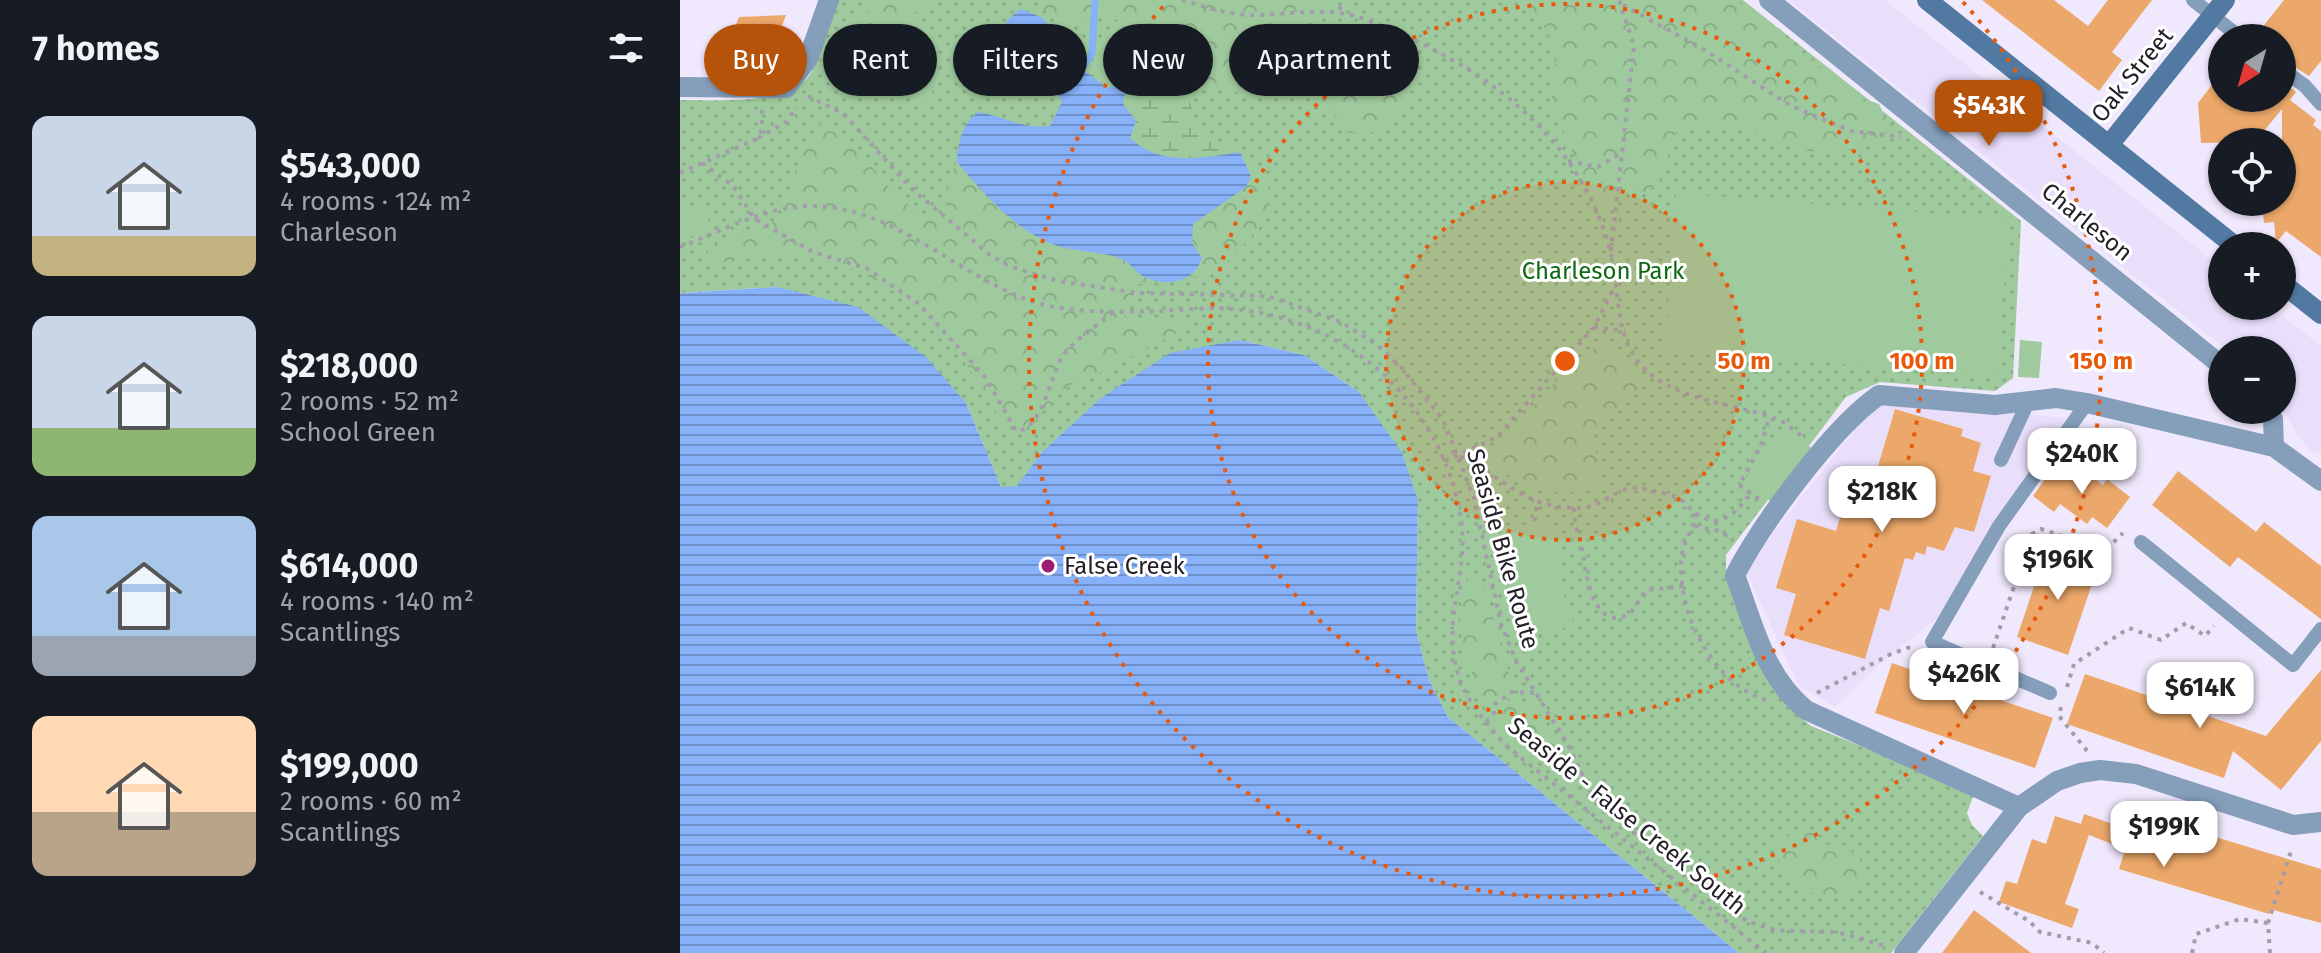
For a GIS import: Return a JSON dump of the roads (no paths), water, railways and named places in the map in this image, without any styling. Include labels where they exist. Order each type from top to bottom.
[{"type":"main road","points":[[1927,0],[2218,232]]},
{"type":"main road","name":"Oak Street","points":[[2109,145],[2219,8]]},
{"type":"main road","points":[[2296,294],[2321,314]]},
{"type":"street","points":[[680,87],[762,88],[792,96],[829,0]]},
{"type":"street","name":"Charleson","points":[[1769,0],[2208,355]]},
{"type":"street","points":[[2019,807],[1806,710],[1786,694],[1767,661],[1735,575],[1749,548],[1852,413],[1879,395],[1995,405],[2056,398],[2274,447],[2321,481]]},
{"type":"street","points":[[2273,424],[2274,447]]},
{"type":"street","points":[[1898,951],[1965,879],[2019,807],[2057,781],[2100,770],[2136,774],[2293,825],[2321,822]]},
{"type":"lane","points":[[2193,0],[2219,8]]},
{"type":"lane","points":[[2296,79],[2321,104]]},
{"type":"lane","points":[[2001,460],[2029,400]]},
{"type":"lane","points":[[2050,693],[1932,642],[1934,633],[1999,526],[2087,403]]},
{"type":"lane","points":[[2141,542],[2293,665],[2321,629]]},
{"type":"water","points":[[1021,9],[1043,18],[1048,24],[1007,24]]},
{"type":"water","points":[[1087,73],[1103,85],[1103,96],[1124,96],[1123,104],[1136,121],[1130,138],[1142,147],[1168,157],[1182,158],[1240,152],[1251,176],[1246,187],[1193,224],[1192,243],[1202,258],[1192,273],[1176,281],[1158,281],[1141,275],[1122,259],[1045,241],[1003,212],[957,162],[962,134],[978,112],[1023,124],[1050,126],[1062,102],[1059,96],[1087,96]]},
{"type":"water","name":"False Creek","points":[[777,287],[858,307],[926,357],[966,403],[1001,487],[1017,486],[1042,452],[1101,398],[1170,353],[1239,340],[1304,355],[1359,392],[1402,453],[1418,500],[1416,631],[1429,680],[1448,717],[1739,953],[680,953],[680,293]]},
{"type":"waterway","points":[[1087,62],[1092,54],[1095,0]]},
{"type":"place","name":"False Creek","points":[[1048,566]]},
{"type":"park label","name":"Charleson Park","points":[[1603,271]]}]
